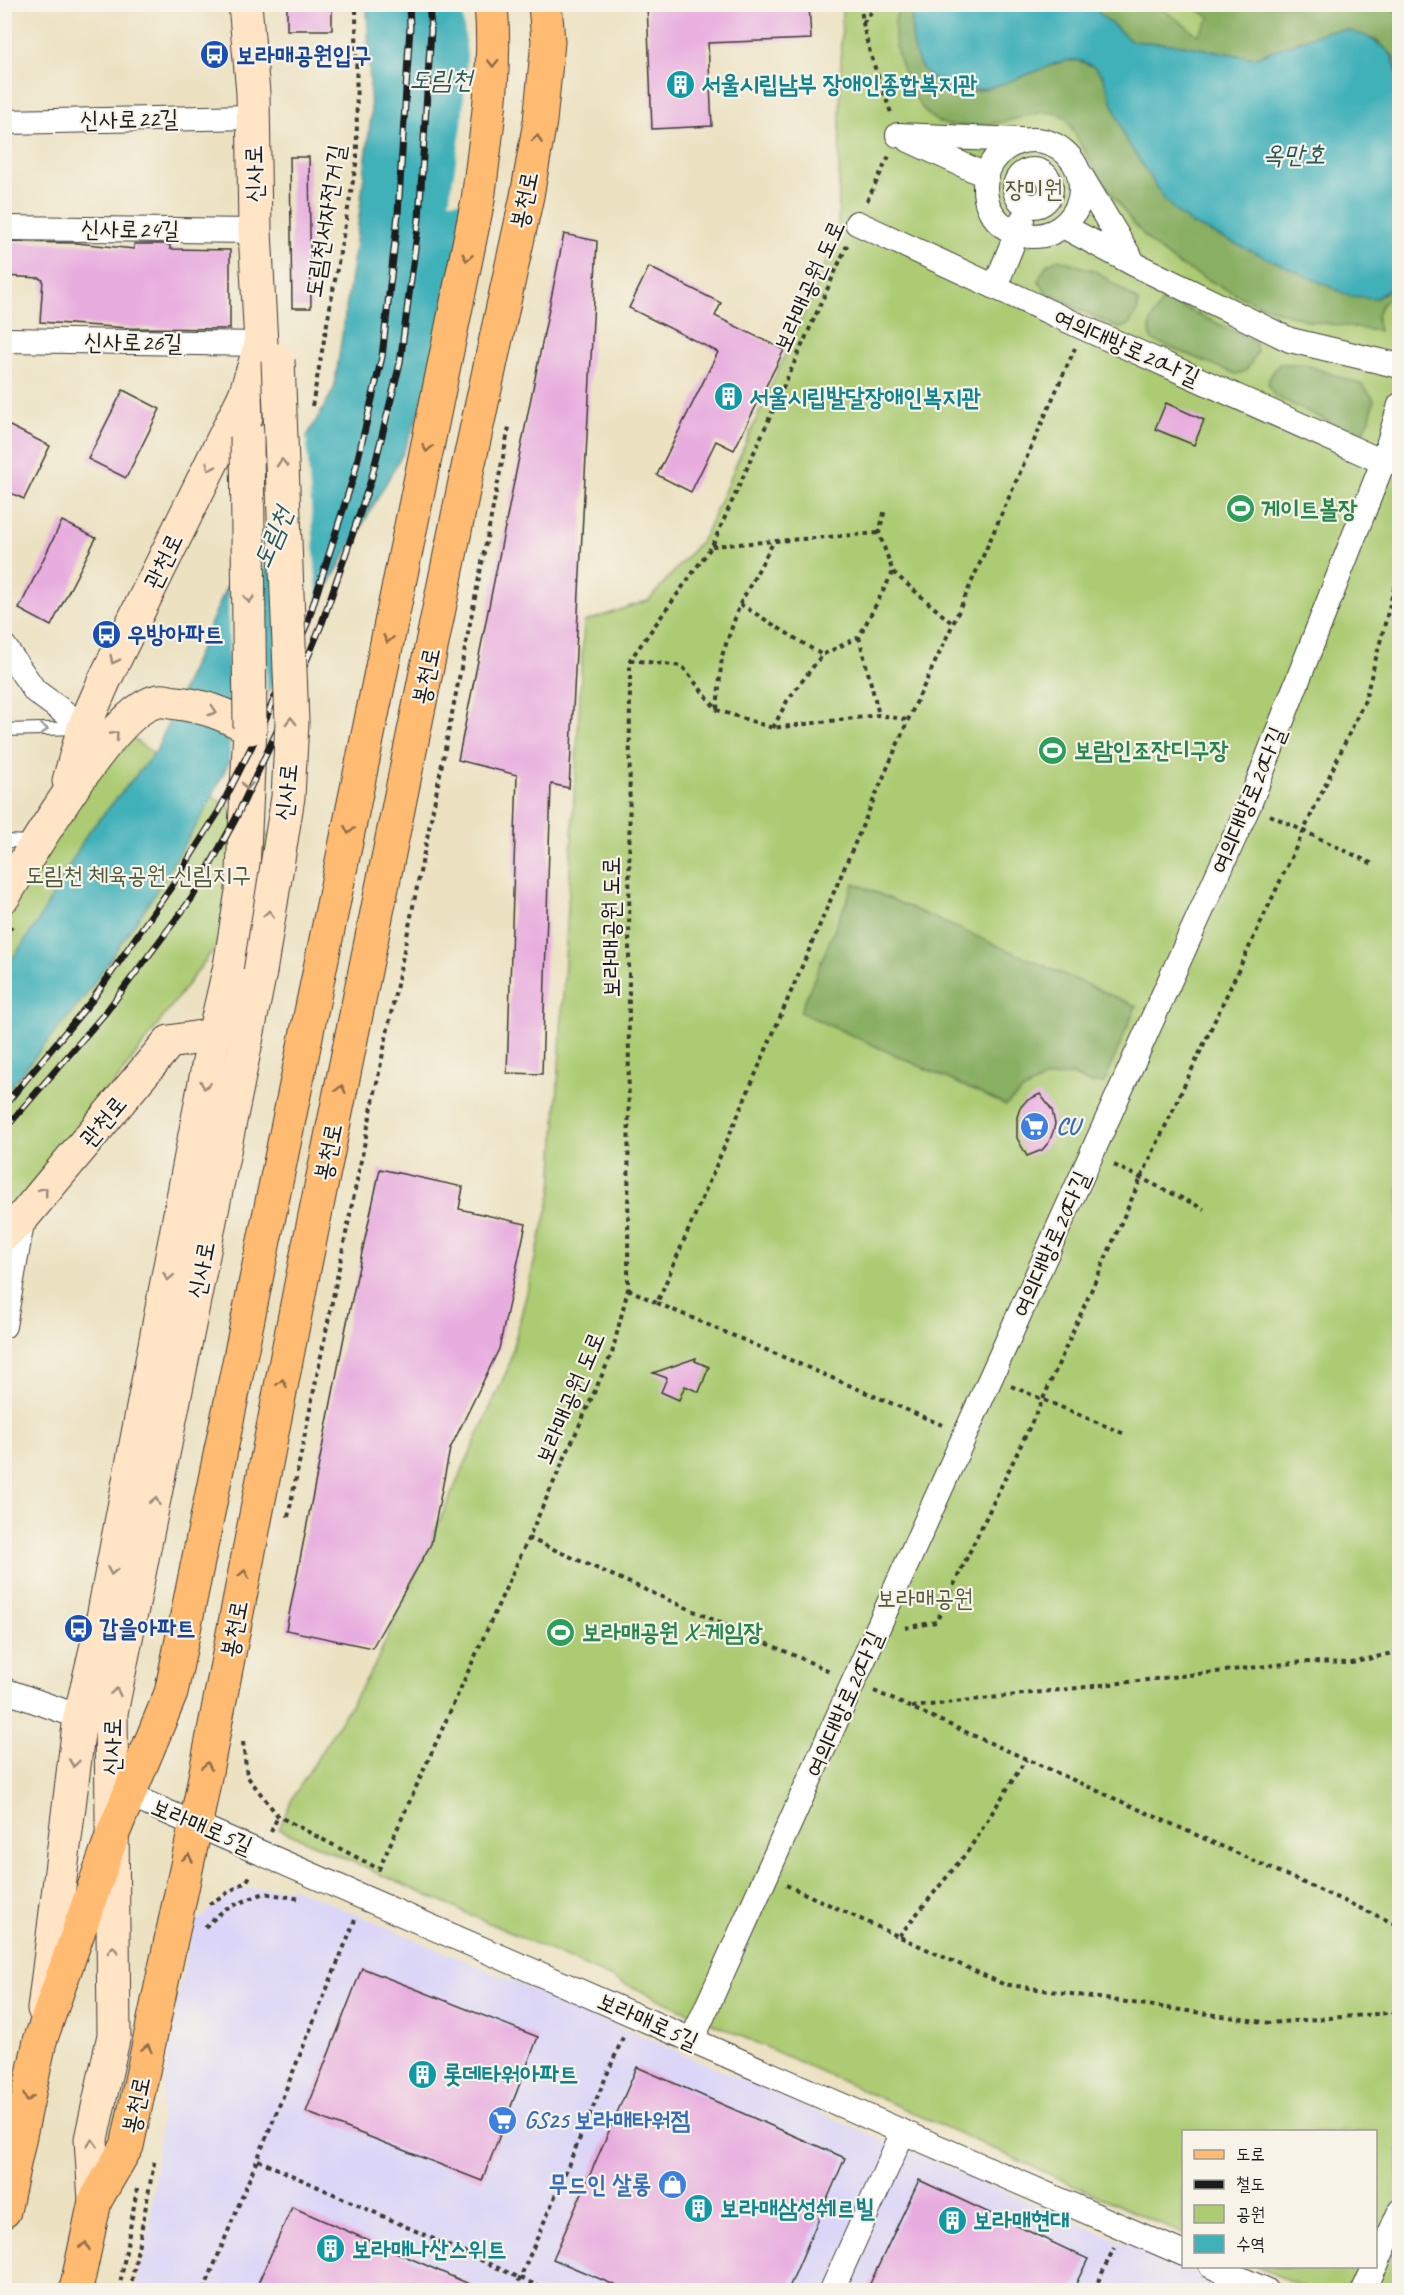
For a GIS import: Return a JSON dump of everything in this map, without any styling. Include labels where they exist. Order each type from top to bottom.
[{"type":"main road","name":"신사로","points":[[121,1791],[111,1713],[245,969],[288,797],[292,722],[269,352],[255,231],[253,117],[245,4]]},
{"type":"main road","name":"봉천로","points":[[4,2211],[40,2041],[112,1836],[121,1791],[171,1693],[478,200],[492,86],[491,4]]},
{"type":"main road","name":"봉천로","points":[[76,2290],[95,2201],[127,2146],[196,1823],[302,1279],[467,472],[527,196],[540,121],[546,53],[545,4]]},
{"type":"main road","name":"신사로","points":[[40,2041],[80,1717],[101,1628],[214,1035],[245,969],[242,891],[250,728],[245,395],[269,352]]},
{"type":"main road","name":"관천로","points":[[65,797],[84,727],[105,679],[245,395]]},
{"type":"main road","name":"관천로","points":[[4,896],[65,797],[133,714],[160,701],[194,705],[219,711],[250,728]]},
{"type":"main road","name":"관천로","points":[[14,1225],[169,1042],[214,1035]]},
{"type":"main road","points":[[95,2201],[91,2139],[114,2034],[112,1836]]},
{"type":"street","name":"신사로22길","points":[[4,122],[253,117]]},
{"type":"street","points":[[898,135],[1028,143],[1063,149],[1134,264]]},
{"type":"street","points":[[898,135],[988,173],[1078,206]]},
{"type":"street","points":[[1028,143],[1000,152],[988,173],[985,188],[990,210],[1002,224],[1017,233],[1030,236],[1059,228],[1072,217],[1078,206],[1081,189],[1078,171]]},
{"type":"street","points":[[994,287],[1033,188],[1028,143]]},
{"type":"street","points":[[1028,143],[1033,188],[1059,228],[1290,340],[1400,366]]},
{"type":"street","points":[[990,210],[1033,188],[1078,171]]},
{"type":"street","name":"여의대방로20나길","points":[[857,223],[1084,328],[1391,462]]},
{"type":"street","name":"신사로24길","points":[[4,228],[255,231]]},
{"type":"street","name":"신사로26길","points":[[4,340],[269,352]]},
{"type":"street","name":"여의대방로20다길","points":[[692,2040],[1249,805],[1391,462],[1400,405]]},
{"type":"street","points":[[4,646],[35,691],[84,727]]},
{"type":"street","points":[[4,1326],[14,1225]]},
{"type":"street","points":[[4,1690],[80,1717]]},
{"type":"street","name":"보라매로5길","points":[[121,1791],[1182,2253]]},
{"type":"street","points":[[832,2290],[903,2132]]},
{"type":"street","points":[[1377,2262],[1400,2211]]},
{"type":"street","points":[[1216,2268],[1266,2290]]},
{"type":"street","points":[[1364,2290],[1374,2268]]},
{"type":"lane","points":[[4,730],[84,727]]},
{"type":"lane","points":[[4,841],[38,842]]},
{"type":"path","name":"도림천서자전거길","points":[[312,406],[357,159],[356,4]]},
{"type":"path","points":[[861,4],[862,24],[872,60],[898,135]]},
{"type":"path","points":[[862,24],[877,4]]},
{"type":"path","name":"보라매공원 도로","points":[[243,1736],[247,1776],[278,1816],[378,1869],[459,1696],[612,1353],[628,1289],[630,660],[712,546],[898,135]]},
{"type":"path","points":[[657,1303],[908,720],[1084,328]]},
{"type":"path","points":[[286,1526],[435,804],[511,420]]},
{"type":"path","points":[[885,509],[879,533],[893,572],[953,624]]},
{"type":"path","points":[[712,546],[879,533]]},
{"type":"path","points":[[717,710],[722,656],[740,604],[774,541]]},
{"type":"path","points":[[875,1634],[936,1622],[1043,1400],[1141,1178],[1365,700],[1400,566]]},
{"type":"path","points":[[773,728],[787,701],[822,655],[859,637],[893,572]]},
{"type":"path","points":[[740,604],[822,655]]},
{"type":"path","points":[[859,637],[879,715]]},
{"type":"path","points":[[630,660],[682,666],[717,710],[773,728],[879,715],[908,720]]},
{"type":"path","points":[[1249,805],[1375,865]]},
{"type":"path","points":[[1092,1154],[1204,1209]]},
{"type":"path","points":[[628,1289],[965,1435]]},
{"type":"path","points":[[990,1378],[1127,1434]]},
{"type":"path","points":[[528,1538],[1400,1926]]},
{"type":"path","points":[[911,1707],[1302,1662],[1352,1663],[1400,1651]]},
{"type":"path","points":[[898,1936],[968,1851],[1026,1759]]},
{"type":"path","points":[[766,1876],[1003,1984],[1270,2023],[1400,2012]]},
{"type":"path","points":[[198,1932],[225,1909],[264,1893],[304,1899]]},
{"type":"path","points":[[204,2290],[356,1921],[346,1916]]},
{"type":"path","points":[[515,2290],[633,2015]]},
{"type":"path","points":[[130,2290],[156,2152]]},
{"type":"path","points":[[258,2160],[547,2290]]},
{"type":"path","points":[[1094,2290],[1123,2228]]},
{"type":"shaded area","points":[[295,1888],[1234,2290],[135,2290],[149,2231],[169,2039],[193,1925],[235,1889]]},
{"type":"green space","name":"보라매공원","points":[[842,5],[1399,5],[1399,2290],[1311,2290],[1259,2268],[1377,2268],[1377,2130],[1182,2130],[1182,2234],[279,1829],[293,1797],[374,1667],[508,1368],[552,1191],[584,622],[649,600],[704,537],[838,235]]},
{"type":"green space","points":[[899,5],[913,5],[911,24],[914,47],[956,89],[973,92],[987,89],[1064,61],[1079,61],[1098,70],[1107,83],[1125,138],[1377,298],[1399,282],[1399,289],[1384,302],[1378,312],[1379,331],[1309,321],[1274,310],[1241,297],[1176,263],[1152,244],[1132,222],[1098,175],[1066,118],[1060,115],[1039,113],[973,126],[953,126],[932,118],[917,100],[900,62],[895,43],[896,15]]},
{"type":"green space","points":[[1093,5],[1157,5],[1198,35],[1210,18],[1191,5],[1386,5],[1399,13],[1399,76],[1393,56],[1385,48],[1377,41],[1347,30],[1327,31],[1253,58],[1183,45],[1131,41]]},
{"type":"green space","points":[[1059,259],[1097,272],[1138,301],[1138,310],[1128,326],[1118,328],[1049,295],[1038,281],[1047,264]]},
{"type":"green space","points":[[1169,300],[1255,342],[1257,352],[1246,371],[1236,374],[1152,340],[1150,329],[1152,319],[1163,301]]},
{"type":"green space","points":[[1279,364],[1304,364],[1362,385],[1374,399],[1370,419],[1364,430],[1347,430],[1274,396],[1268,384]]},
{"type":"green space","name":"도림천 체육공원-신림지구","points":[[101,716],[273,839],[255,906],[210,954],[114,1084],[5,1216],[5,897]]},
{"type":"green space","points":[[854,883],[1136,1006],[1104,1083],[1088,1083],[1073,1075],[1046,1078],[1022,1091],[1006,1105],[800,1012]]},
{"type":"water","name":"도림천","points":[[367,5],[516,5],[445,350],[403,453],[233,754],[206,809],[152,898],[82,1000],[5,1093],[5,969],[37,923],[87,834],[156,751],[243,548],[334,389],[356,242],[371,116]]},
{"type":"water","name":"옥만호","points":[[913,5],[1093,5],[1131,41],[1183,45],[1253,58],[1327,31],[1347,30],[1368,37],[1385,48],[1392,56],[1399,76],[1399,282],[1376,298],[1350,296],[1192,224],[1164,199],[1125,138],[1103,76],[1089,64],[1076,60],[1064,61],[990,88],[963,89],[949,86],[927,74],[921,66],[914,47]]},
{"type":"pier","points":[[519,4],[520,36],[513,117],[497,198],[449,202],[462,126],[467,56],[462,5]]},
{"type":"pier","points":[[306,432],[318,610],[283,672],[273,533],[263,534],[267,700],[230,767],[228,576],[240,546]]},
{"type":"building","points":[[287,4],[332,4],[332,30],[287,30]]},
{"type":"building","name":"서울시립남부 장애인종합복지관","points":[[647,4],[809,4],[811,39],[708,43],[712,126],[652,129]]},
{"type":"building","points":[[290,157],[309,157],[311,308],[292,308]]},
{"type":"building","points":[[564,234],[597,241],[569,788],[551,784],[542,1074],[507,1073],[517,775],[458,760]]},
{"type":"building","points":[[4,242],[77,243],[134,249],[134,244],[163,244],[170,245],[170,249],[230,250],[230,329],[129,328],[40,322],[43,280],[4,276]]},
{"type":"building","name":"서울시립발달장애인복지관","points":[[649,267],[721,303],[715,316],[784,350],[734,450],[716,441],[691,492],[657,475],[718,352],[629,308]]},
{"type":"building","points":[[123,390],[160,409],[126,478],[88,459]]},
{"type":"building","points":[[1166,403],[1204,420],[1194,445],[1155,429]]},
{"type":"building","points":[[4,423],[50,446],[24,499],[4,490]]},
{"type":"building","points":[[62,521],[96,538],[51,626],[19,609]]},
{"type":"building","name":"CU","points":[[1040,1094],[1052,1110],[1055,1124],[1049,1142],[1042,1150],[1027,1156],[1017,1138],[1017,1117],[1026,1101]]},
{"type":"building","points":[[380,1169],[463,1187],[459,1209],[526,1224],[499,1349],[450,1449],[431,1544],[372,1648],[286,1630]]},
{"type":"building","points":[[696,1358],[695,1361],[709,1367],[699,1392],[685,1386],[679,1400],[661,1392],[667,1378],[653,1373]]},
{"type":"building","name":"롯데타워아파트","points":[[362,1968],[538,2037],[482,2181],[306,2112]]},
{"type":"building","name":"보라매삼성쉐르빌","points":[[637,2067],[845,2158],[788,2290],[626,2290],[553,2259]]},
{"type":"building","name":"보라매현대","points":[[919,2180],[1088,2259],[1073,2290],[867,2290]]},
{"type":"building","name":"보라매나산스위트","points":[[292,2207],[483,2290],[255,2290]]},
{"type":"railway","points":[[4,1106],[93,999],[171,887],[219,811],[265,720],[307,624],[354,475],[382,357],[398,214],[410,27],[409,4]]},
{"type":"railway","points":[[4,1130],[106,1012],[192,898],[235,820],[279,727],[322,623],[371,480],[400,363],[419,219],[431,30],[429,4]]},
{"type":"place","name":"보라매공원입구","points":[[215,55]]},
{"type":"place","name":"서울시립남부 장애인종합복지관","points":[[680,84]]},
{"type":"place","name":"서울시립발달장애인복지관","points":[[728,397]]},
{"type":"place","name":"게이트볼장","points":[[1240,509]]},
{"type":"place","name":"우방아파트","points":[[106,634]]},
{"type":"place","name":"보람인조잔디구장","points":[[1053,750]]},
{"type":"place","name":"CU","points":[[1035,1126]]},
{"type":"place","name":"갑을아파트","points":[[78,1628]]},
{"type":"place","name":"보라매공원 X-게임장","points":[[561,1632]]},
{"type":"place","name":"롯데타워아파트","points":[[422,2074]]},
{"type":"place","name":"GS25 보라매타워점","points":[[503,2120]]},
{"type":"place","name":"무드인 살롱","points":[[672,2184]]},
{"type":"place","name":"보라매삼성쉐르빌","points":[[699,2208]]},
{"type":"place","name":"보라매현대","points":[[952,2220]]},
{"type":"place","name":"보라매나산스위트","points":[[331,2249]]},
{"type":"park label","name":"장미원","points":[[1034,189]]}]
